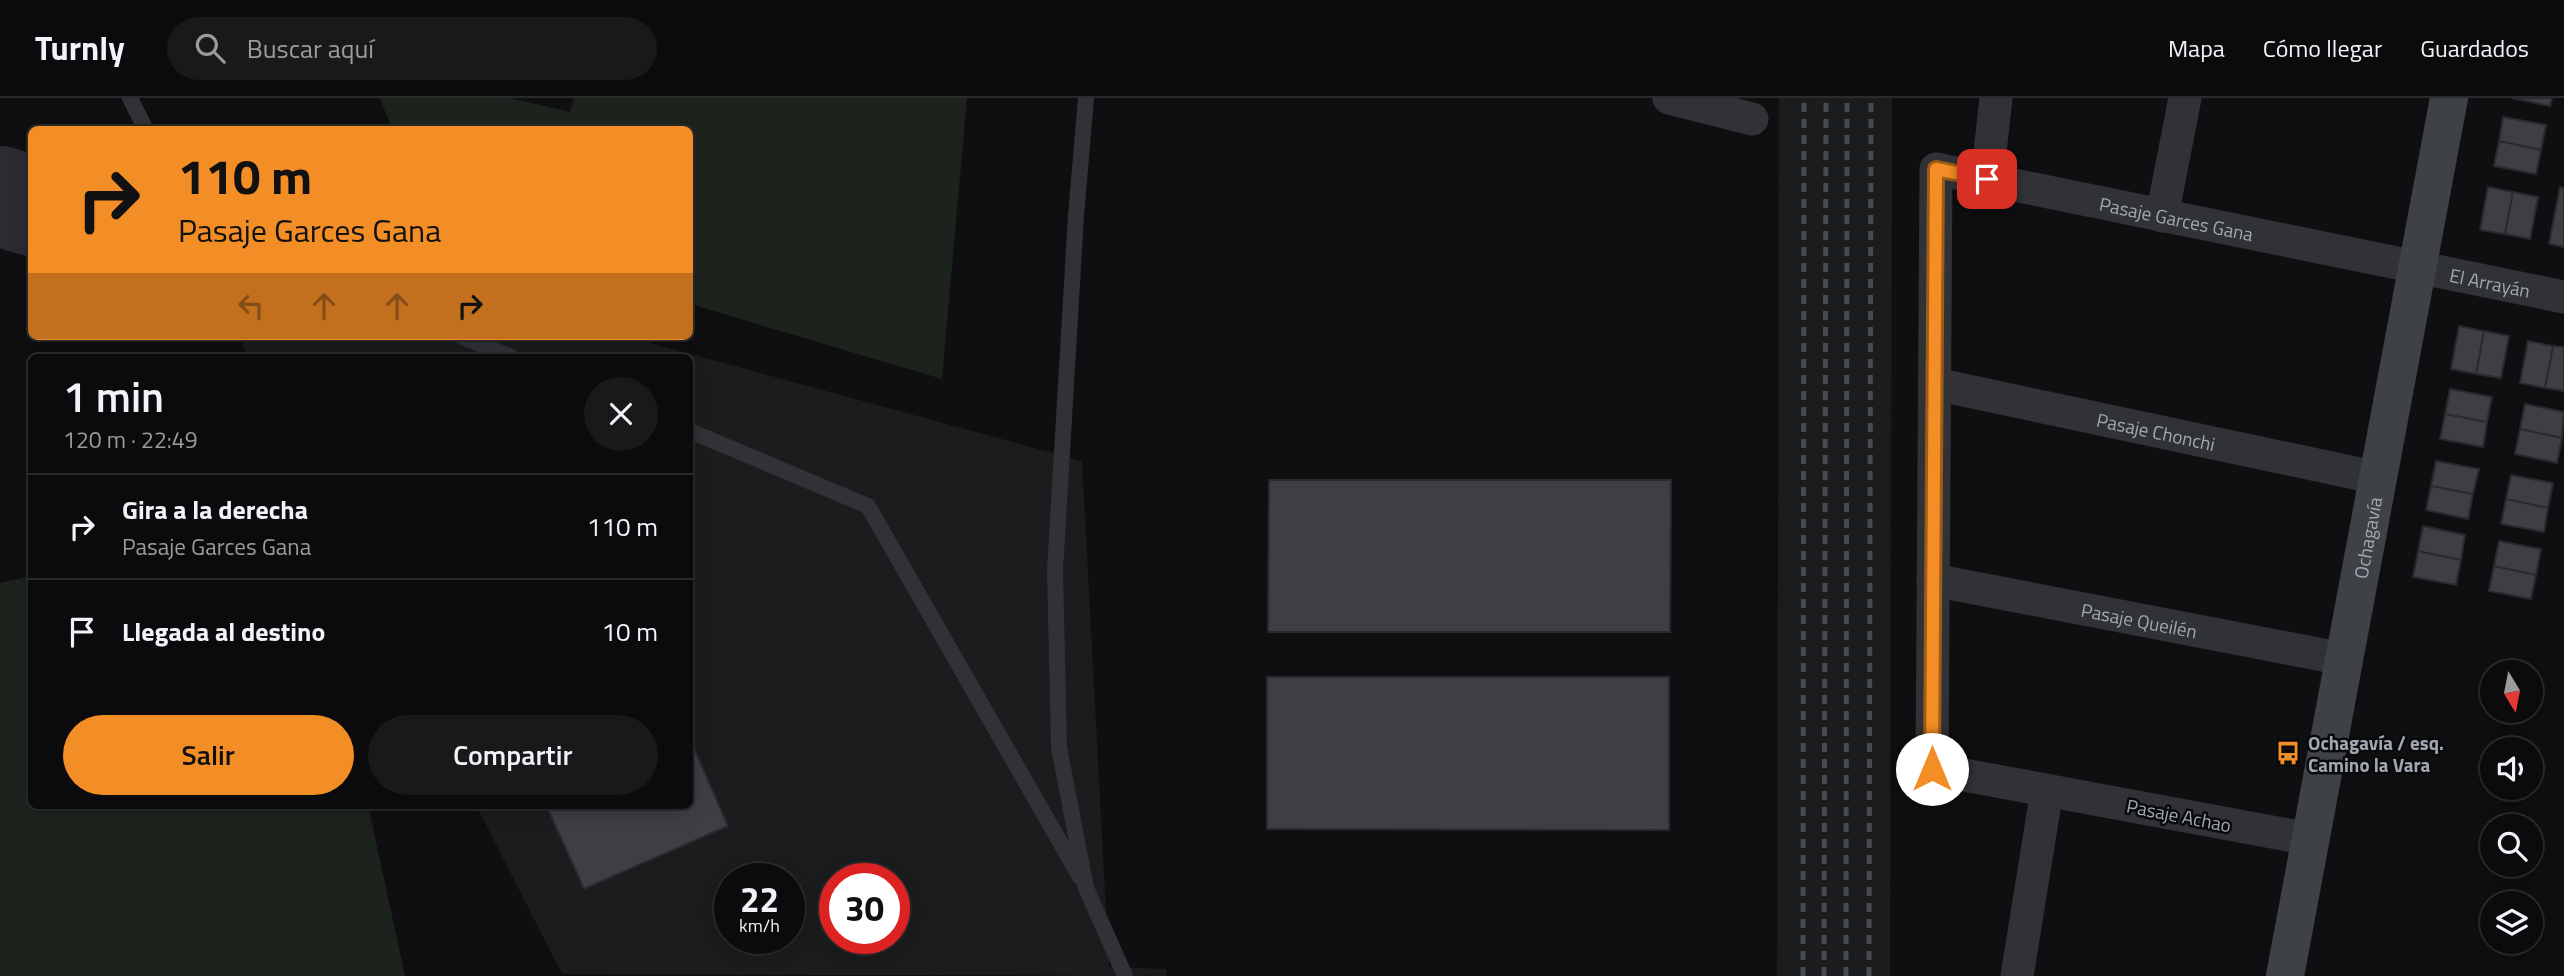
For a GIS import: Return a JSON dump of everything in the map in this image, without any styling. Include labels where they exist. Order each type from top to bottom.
[{"type":"main road","name":"Ochagavía","points":[[2285,976],[2449,98]]},
{"type":"street","points":[[1669,98],[1752,119]]},
{"type":"street","points":[[1987,179],[1996,98]]},
{"type":"street","points":[[2162,216],[2185,98]]},
{"type":"street","name":"Pasaje Garces Gana","points":[[1935,384],[1936,169],[2417,269]]},
{"type":"street","name":"El Arrayán","points":[[2417,269],[2564,297]]},
{"type":"street","points":[[1933,580],[1935,384]]},
{"type":"street","name":"Pasaje Chonchi","points":[[1935,384],[2378,478]]},
{"type":"street","name":"Pasaje Queilén","points":[[1933,580],[2344,659]]},
{"type":"street","name":"Pasaje Achao","points":[[1933,580],[1932,769],[2310,839]]},
{"type":"street","points":[[2017,976],[2047,790]]},
{"type":"lane","points":[[130,98],[144,126]]},
{"type":"lane","points":[[1086,98],[1076,216],[1055,570],[1059,747],[1086,888]]},
{"type":"lane","points":[[471,340],[504,354]]},
{"type":"lane","points":[[693,432],[868,506],[1086,888],[1125,976]]},
{"type":"shaded area","points":[[380,98],[510,98],[570,112],[574,98],[967,98],[942,379],[693,305],[693,126],[391,126]]},
{"type":"shaded area","points":[[1779,98],[1892,98],[1890,976],[1777,976]]},
{"type":"shaded area","points":[[243,340],[640,340],[691,354],[246,354],[242,345]]},
{"type":"shaded area","points":[[693,355],[1082,461],[1109,967],[1166,969],[1166,976],[562,974],[478,809],[693,809]]},
{"type":"shaded area","points":[[28,577],[28,809],[369,809],[405,976],[0,976],[0,583]]},
{"type":"building","points":[[2511,98],[2552,98],[2550,106]]},
{"type":"building","points":[[2503,117],[2546,125],[2541,150],[2499,141]]},
{"type":"building","points":[[2499,141],[2541,150],[2536,174],[2494,166]]},
{"type":"building","points":[[2488,187],[2513,192],[2505,234],[2480,230]]},
{"type":"building","points":[[2560,187],[2564,188],[2564,247],[2549,244]]},
{"type":"building","points":[[2513,192],[2538,197],[2530,239],[2505,234]]},
{"type":"building","points":[[2459,326],[2484,331],[2476,374],[2451,369]]},
{"type":"building","points":[[2484,331],[2509,336],[2501,378],[2476,374]]},
{"type":"building","points":[[2528,341],[2553,346],[2545,388],[2520,383]]},
{"type":"building","points":[[2553,346],[2564,347],[2564,391],[2545,388]]},
{"type":"building","points":[[2450,389],[2492,397],[2487,422],[2445,414]]},
{"type":"building","points":[[2525,404],[2564,412],[2562,438],[2520,429]]},
{"type":"building","points":[[2445,414],[2487,422],[2483,447],[2440,439]]},
{"type":"building","points":[[2520,429],[2562,438],[2557,463],[2515,454]]},
{"type":"building","points":[[2436,461],[2479,469],[2473,494],[2431,486]]},
{"type":"building","points":[[2511,475],[2553,483],[2548,508],[2506,499]]},
{"type":"building","points":[[1269,480],[1671,480],[1670,632],[1268,632]]},
{"type":"building","points":[[2431,486],[2473,494],[2468,519],[2426,510]]},
{"type":"building","points":[[2506,499],[2548,508],[2544,532],[2501,524]]},
{"type":"building","points":[[2423,526],[2465,535],[2461,560],[2418,551]]},
{"type":"building","points":[[2499,541],[2541,549],[2536,575],[2494,566]]},
{"type":"building","points":[[2418,551],[2461,560],[2456,585],[2413,577]]},
{"type":"building","points":[[2494,566],[2536,575],[2531,599],[2489,591]]},
{"type":"building","points":[[1267,677],[1669,677],[1669,830],[1267,829]]},
{"type":"building","points":[[693,746],[728,826],[584,889],[548,809],[693,809]]},
{"type":"taxiway","points":[[0,196],[28,205]]},
{"type":"railway","points":[[1803,976],[1804,98]]},
{"type":"railway","points":[[1824,976],[1826,98]]},
{"type":"railway","points":[[1846,976],[1847,98]]},
{"type":"railway","points":[[1869,976],[1871,98]]},
{"type":"place","name":"Ochagavía / esq. Camino la Vara","points":[[2288,753]]},
{"type":"route","points":[[1932,769],[1936,169],[1987,179]]}]
